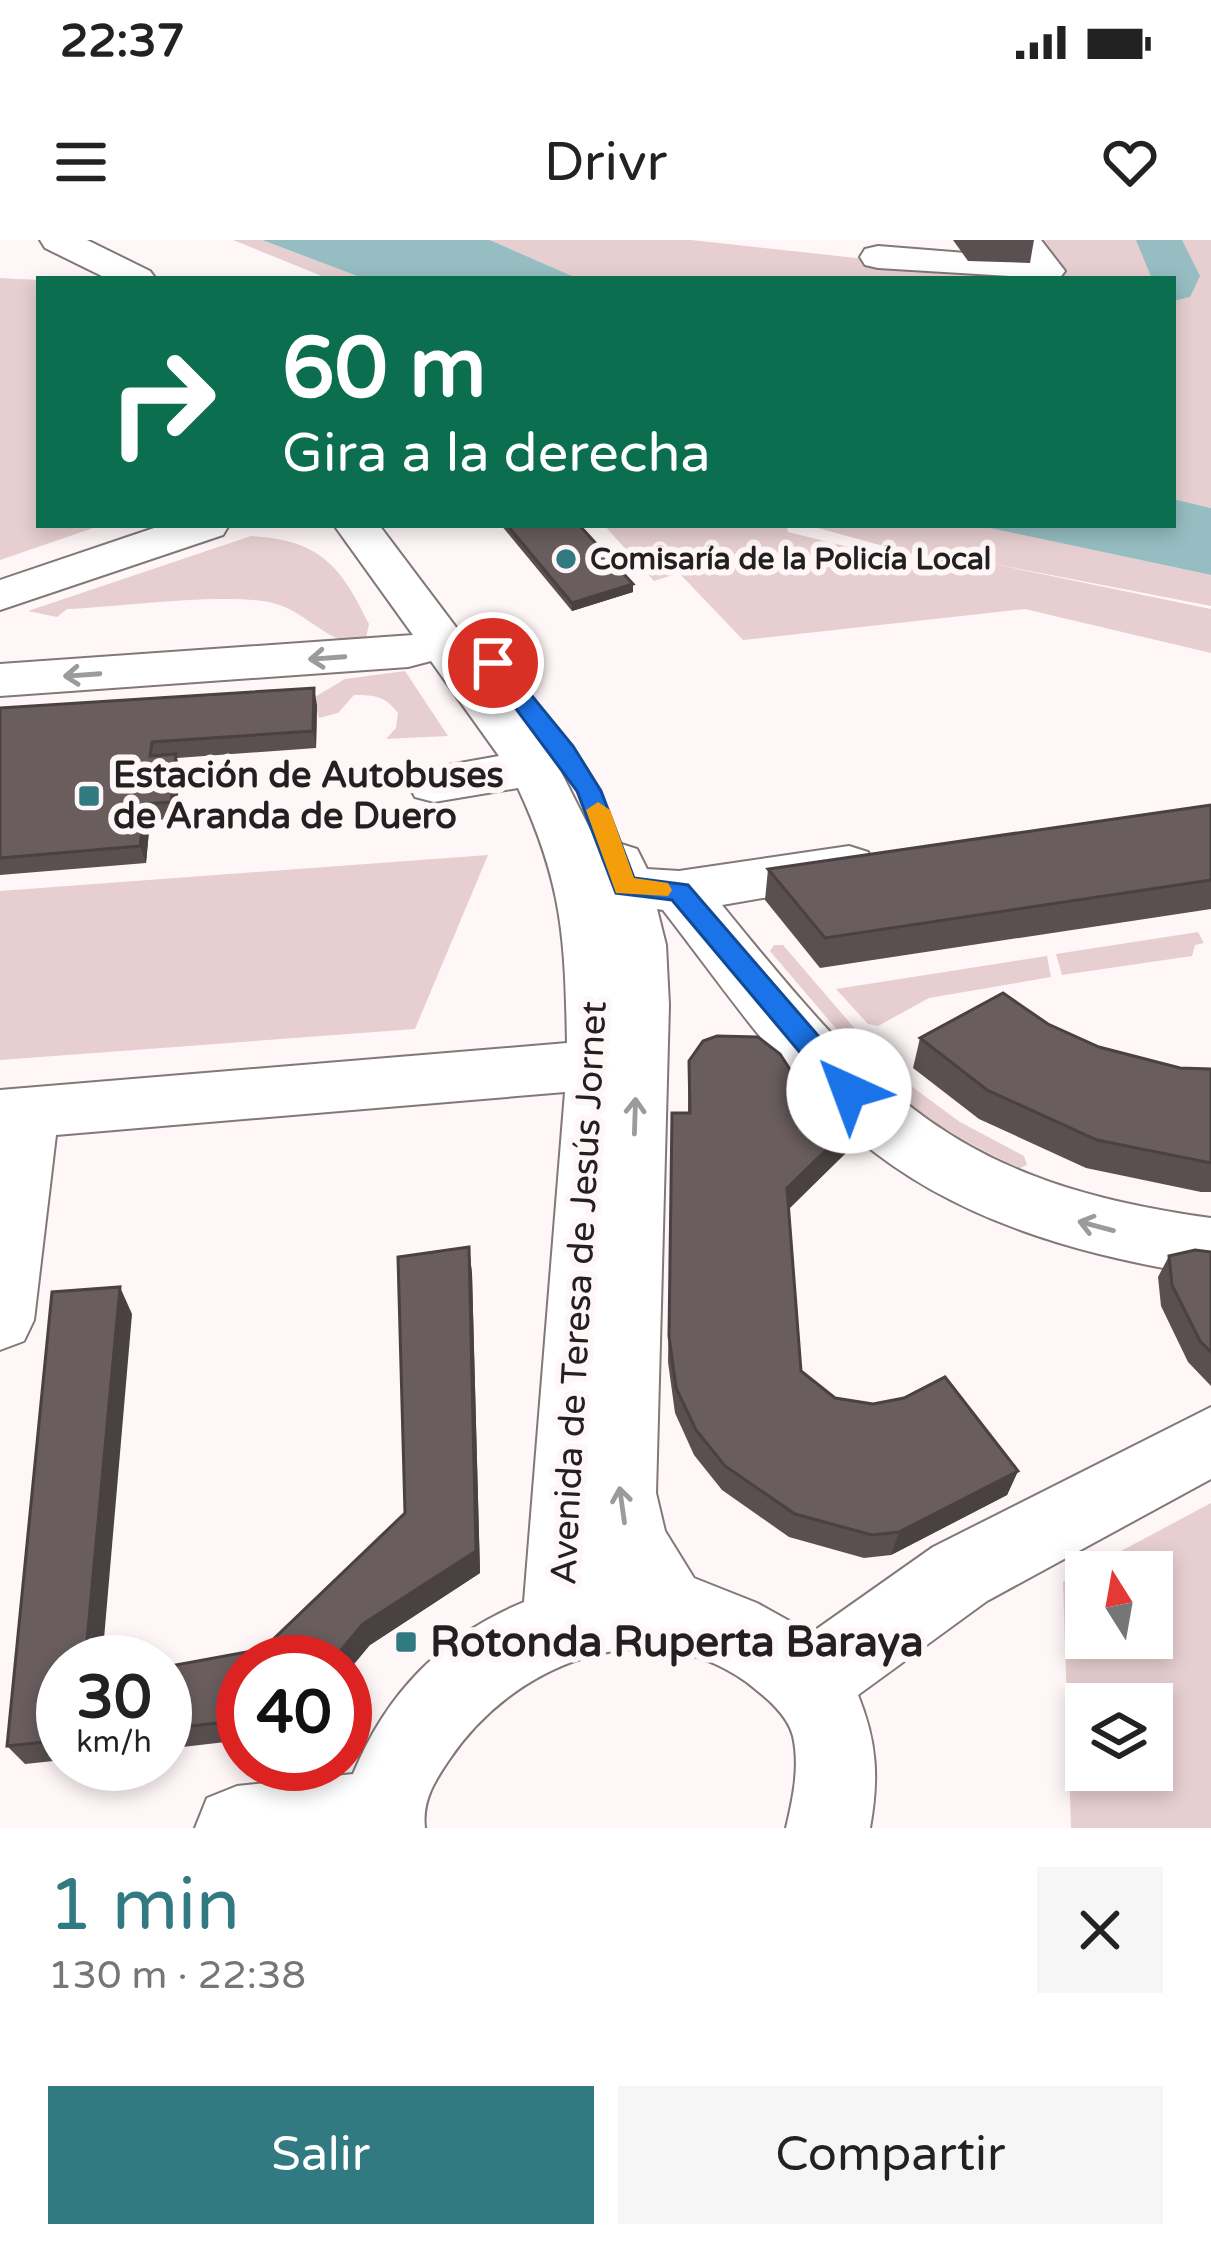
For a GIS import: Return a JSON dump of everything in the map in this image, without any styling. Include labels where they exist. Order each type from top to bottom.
[{"type":"street","points":[[58,240],[131,276]]},
{"type":"street","points":[[878,257],[1046,271],[1022,240]]},
{"type":"street","points":[[0,596],[198,528]]},
{"type":"street","name":"Avenida de Teresa de Jesús Jornet","points":[[358,528],[535,768],[572,846],[589,908],[598,1065],[589,1138],[561,1628]]},
{"type":"street","name":"Avenida de Teresa de Jesús Jornet","points":[[393,528],[564,752],[604,824],[652,889],[637,945],[640,1005],[619,1493],[622,1520],[645,1574],[670,1610]]},
{"type":"street","points":[[0,680],[408,652],[442,643]]},
{"type":"street","points":[[434,784],[535,768]]},
{"type":"street","points":[[652,889],[907,858]]},
{"type":"street","points":[[652,889],[878,1120],[923,1153],[974,1182],[1050,1213],[1106,1229],[1211,1247]]},
{"type":"street","points":[[0,1319],[14,1114],[598,1065]]},
{"type":"street","points":[[810,1681],[960,1574],[1211,1441]]},
{"type":"street","points":[[237,1828],[381,1821],[401,1762],[446,1694],[506,1648],[624,1610],[670,1610],[761,1644],[810,1681],[833,1733],[839,1776],[827,1828]]},
{"type":"shaded area","points":[[233,240],[262,240],[357,276],[322,276]]},
{"type":"shaded area","points":[[490,240],[691,240],[1022,276],[572,276]]},
{"type":"shaded area","points":[[1032,240],[1211,240],[1211,508],[1176,500],[1176,276],[1031,276]]},
{"type":"shaded area","points":[[0,278],[36,280],[36,528],[93,528],[0,560]]},
{"type":"shaded area","points":[[607,528],[787,528],[962,575],[963,568],[818,528],[991,528],[1211,575],[1211,606],[984,562],[1211,609],[1211,653],[1025,609],[743,640],[679,573],[654,581]]},
{"type":"shaded area","points":[[251,536],[294,543],[325,559],[348,586],[369,624],[365,643],[340,640],[285,607],[253,600],[67,609],[57,617],[28,611]]},
{"type":"shaded area","points":[[405,671],[448,736],[386,739],[396,728],[398,713],[374,696],[354,695],[338,713],[319,718],[313,698],[345,679]]},
{"type":"shaded area","points":[[488,855],[415,1029],[0,1060],[0,891]]},
{"type":"shaded area","points":[[1198,932],[1204,943],[1195,945],[1192,956],[1062,975],[1056,954]]},
{"type":"shaded area","points":[[774,945],[783,945],[856,1030],[854,1038],[844,1038],[770,951]]},
{"type":"shaded area","points":[[1047,956],[1051,977],[929,998],[878,1026],[868,1024],[836,989]]},
{"type":"shaded area","points":[[907,1083],[960,1122],[1024,1156],[1027,1165],[1020,1168],[1003,1160],[923,1114],[894,1091]]},
{"type":"shaded area","points":[[1211,1503],[1211,1828],[1071,1828],[1070,1791],[1173,1791],[1173,1683],[1066,1683],[1066,1659],[1173,1659],[1173,1551],[1121,1551]]},
{"type":"water","points":[[262,240],[490,240],[572,276],[357,276]]},
{"type":"water","points":[[1176,500],[1211,508],[1211,575],[990,528],[1176,528]]},
{"type":"building","name":"Comisaría de la Policía Local","points":[[510,528],[582,528],[633,584],[572,603]]},
{"type":"building","name":"Estación de Autobuses de Aranda de Duero","points":[[314,688],[313,731],[152,742],[150,756],[176,754],[171,802],[145,804],[140,846],[0,858],[0,708]]},
{"type":"building","points":[[1211,805],[1211,880],[825,938],[768,869]]},
{"type":"building","points":[[1003,993],[1048,1024],[1099,1047],[1180,1068],[1211,1069],[1211,1163],[1097,1140],[987,1090],[920,1038]]},
{"type":"building","points":[[717,1036],[758,1037],[780,1054],[791,1071],[860,1117],[787,1188],[801,1371],[835,1398],[873,1404],[904,1398],[945,1377],[1018,1471],[899,1532],[872,1535],[795,1514],[725,1466],[696,1430],[676,1388],[669,1336],[672,1113],[690,1113],[689,1061],[703,1041]]},
{"type":"building","points":[[469,1247],[476,1551],[363,1624],[354,1635],[278,1635],[405,1513],[398,1257]]},
{"type":"building","points":[[1211,1252],[1211,1352],[1200,1341],[1172,1285],[1169,1256]]},
{"type":"building","points":[[120,1287],[88,1635],[36,1635],[36,1743],[7,1746],[52,1292]]},
{"type":"building","points":[[216,1658],[216,1723],[192,1726],[192,1662]]},
{"type":"waterway","points":[[1159,240],[1176,279]]},
{"type":"slow traffic","points":[[598,810],[625,887],[660,890]]},
{"type":"place","name":"Comisaría de la Policía Local","points":[[566,559]]},
{"type":"place","name":"Estación de Autobuses de Aranda de Duero","points":[[89,796]]},
{"type":"place","name":"Rotonda Ruperta Baraya","points":[[406,1642]]},
{"type":"route","points":[[493,663],[589,791],[625,887],[679,891],[849,1091]]}]
